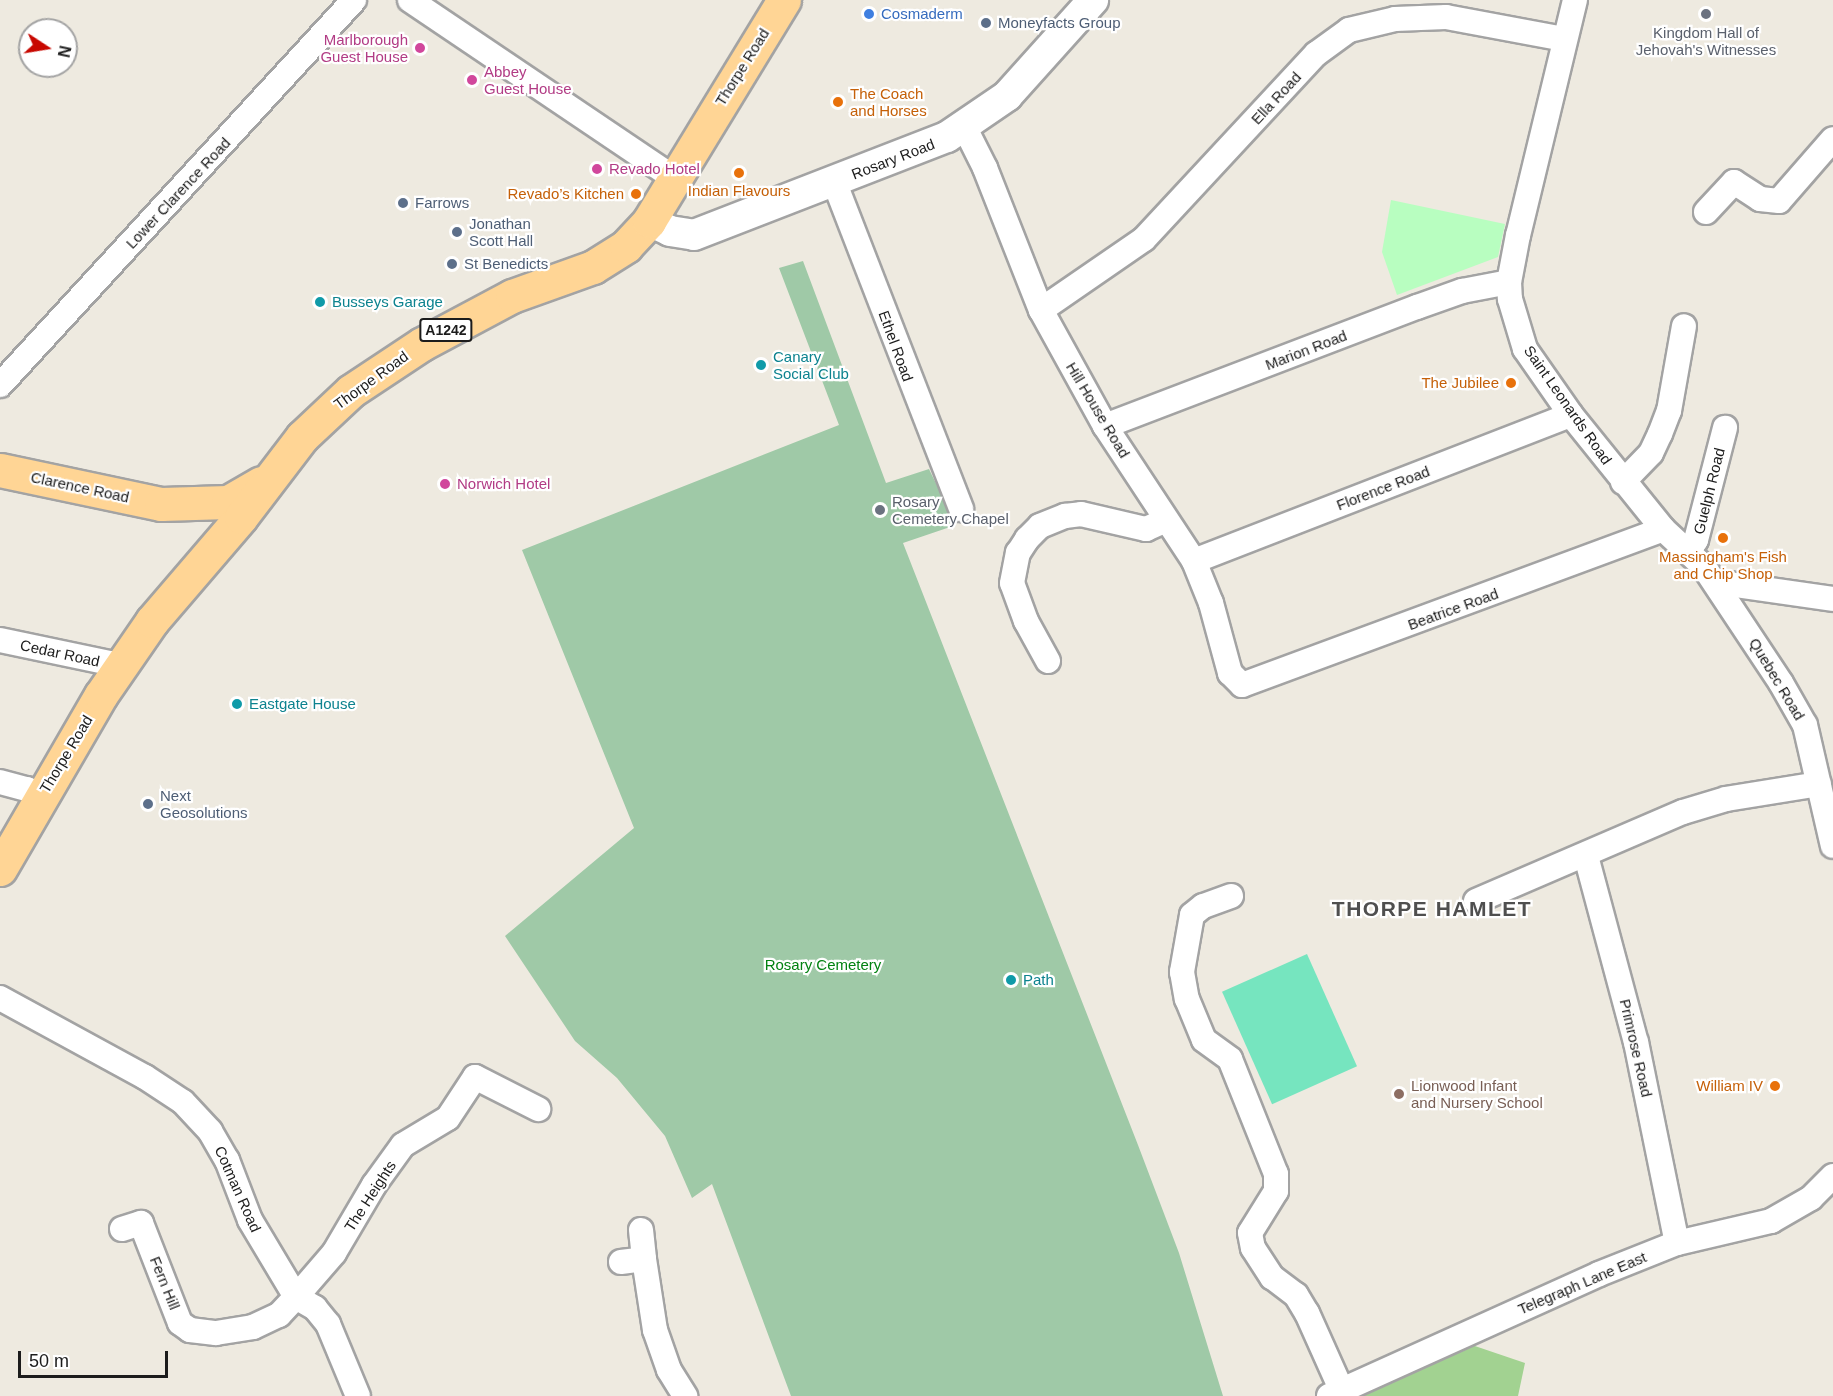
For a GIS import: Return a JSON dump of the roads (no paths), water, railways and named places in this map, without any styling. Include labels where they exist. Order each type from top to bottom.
[{"type":"main road","name":"Thorpe Road","points":[[0,869],[40,797],[119,669],[152,621],[241,517],[267,478],[330,408],[373,375],[512,296],[573,276],[611,258],[649,221],[784,0]]},
{"type":"main road","name":"Clarence Road","points":[[2,468],[161,504],[228,502],[267,478]]},
{"type":"main road","name":"Clarence Road","points":[[161,504],[203,526],[205,549],[200,565]]},
{"type":"street","name":"Lower Clarence Road","points":[[0,385],[354,0]]},
{"type":"street","points":[[410,0],[675,178]]},
{"type":"street","name":"Rosary Road","points":[[649,221],[670,231],[694,235],[916,152],[965,128],[1013,90],[1093,0]]},
{"type":"street","name":"Saint Leonards Road","points":[[1575,0],[1564,39],[1509,282],[1510,299],[1525,349],[1571,415],[1663,529],[1689,551],[1720,590]]},
{"type":"street","name":"Ella Road","points":[[1041,310],[1144,239],[1317,54],[1349,30],[1395,19],[1446,17],[1564,39]]},
{"type":"street","name":"Hill House Road","points":[[965,128],[985,168],[1041,310],[1106,426],[1194,561],[1211,603],[1230,673],[1242,685]]},
{"type":"street","points":[[1706,212],[1734,182],[1760,199],[1779,201],[1833,139]]},
{"type":"street","name":"Ethel Road","points":[[834,181],[961,509]]},
{"type":"street","name":"Marion Road","points":[[1106,426],[1426,304],[1509,282]]},
{"type":"street","points":[[1623,482],[1651,453],[1669,411],[1684,326]]},
{"type":"street","name":"Florence Road","points":[[1194,561],[1571,415]]},
{"type":"street","name":"Guelph Road","points":[[1689,551],[1696,540],[1725,428]]},
{"type":"street","points":[[1048,661],[1026,621],[1012,583],[1018,553],[1027,539],[1040,526],[1065,516],[1081,514],[1146,529],[1166,520]]},
{"type":"street","name":"Beatrice Road","points":[[1242,685],[1663,529]]},
{"type":"street","points":[[1720,590],[1729,585],[1833,599]]},
{"type":"street","name":"Quebec Road","points":[[1720,590],[1805,726],[1833,846]]},
{"type":"street","name":"Cedar Road","points":[[0,639],[110,663],[119,669]]},
{"type":"street","points":[[0,782],[27,789],[40,797]]},
{"type":"street","points":[[1476,901],[1586,856],[1683,812],[1726,799],[1819,783]]},
{"type":"street","name":"Primrose Road","points":[[1586,856],[1636,1042],[1677,1243]]},
{"type":"street","points":[[1231,896],[1203,906],[1192,915],[1182,972],[1187,999],[1204,1040],[1230,1059],[1276,1174],[1276,1191],[1250,1233],[1252,1248],[1272,1277],[1296,1295],[1307,1313],[1335,1393]]},
{"type":"street","name":"Cotman Road","points":[[0,998],[145,1077],[183,1102],[210,1131],[227,1160],[250,1220],[296,1297],[315,1308],[328,1324],[358,1396]]},
{"type":"street","name":"The Heights","points":[[296,1297],[334,1253],[374,1185],[403,1145],[448,1118],[475,1077],[538,1109]]},
{"type":"street","name":"Telegraph Lane East","points":[[1335,1393],[1599,1274],[1677,1243],[1771,1221],[1811,1198],[1833,1176]]},
{"type":"street","name":"Fern Hill","points":[[132,1219],[180,1323],[190,1330],[229,1333],[253,1327],[279,1315],[296,1297]]},
{"type":"street","points":[[641,1230],[655,1330],[669,1370],[685,1396]]},
{"type":"street","points":[[621,1262],[644,1259]]},
{"type":"place","name":"Cosmaderm","points":[[869,14]]},
{"type":"place","name":"Kingdom Hall of Jehovah's Witnesses","points":[[1706,14]]},
{"type":"place","name":"Moneyfacts Group","points":[[986,23]]},
{"type":"place","name":"Marlborough Guest House","points":[[420,48]]},
{"type":"place","name":"Abbey Guest House","points":[[472,80]]},
{"type":"place","name":"The Coach and Horses","points":[[838,102]]},
{"type":"place","name":"Revado Hotel","points":[[597,169]]},
{"type":"place","name":"Indian Flavours","points":[[739,173]]},
{"type":"place","name":"Revado’s Kitchen","points":[[636,194]]},
{"type":"place","name":"Farrows","points":[[403,203]]},
{"type":"place","name":"Jonathan Scott Hall","points":[[457,232]]},
{"type":"place","name":"St Benedicts","points":[[452,264]]},
{"type":"place","name":"Busseys Garage","points":[[320,302]]},
{"type":"place","name":"Canary Social Club","points":[[761,365]]},
{"type":"place","name":"The Jubilee","points":[[1511,383]]},
{"type":"place","name":"Norwich Hotel","points":[[445,484]]},
{"type":"place","name":"Rosary Cemetery Chapel","points":[[880,510]]},
{"type":"place","name":"Massingham's Fish and Chip Shop","points":[[1723,538]]},
{"type":"place","name":"Eastgate House","points":[[237,704]]},
{"type":"place","name":"Next Geosolutions","points":[[148,804]]},
{"type":"place","name":"Path","points":[[1011,980]]},
{"type":"place","name":"William IV","points":[[1775,1086]]},
{"type":"place","name":"Lionwood Infant and Nursery School","points":[[1399,1094]]},
{"type":"district","name":"THORPE HAMLET","points":[[1432,909]]},
{"type":"park label","name":"Rosary Cemetery","points":[[823,965]]}]
